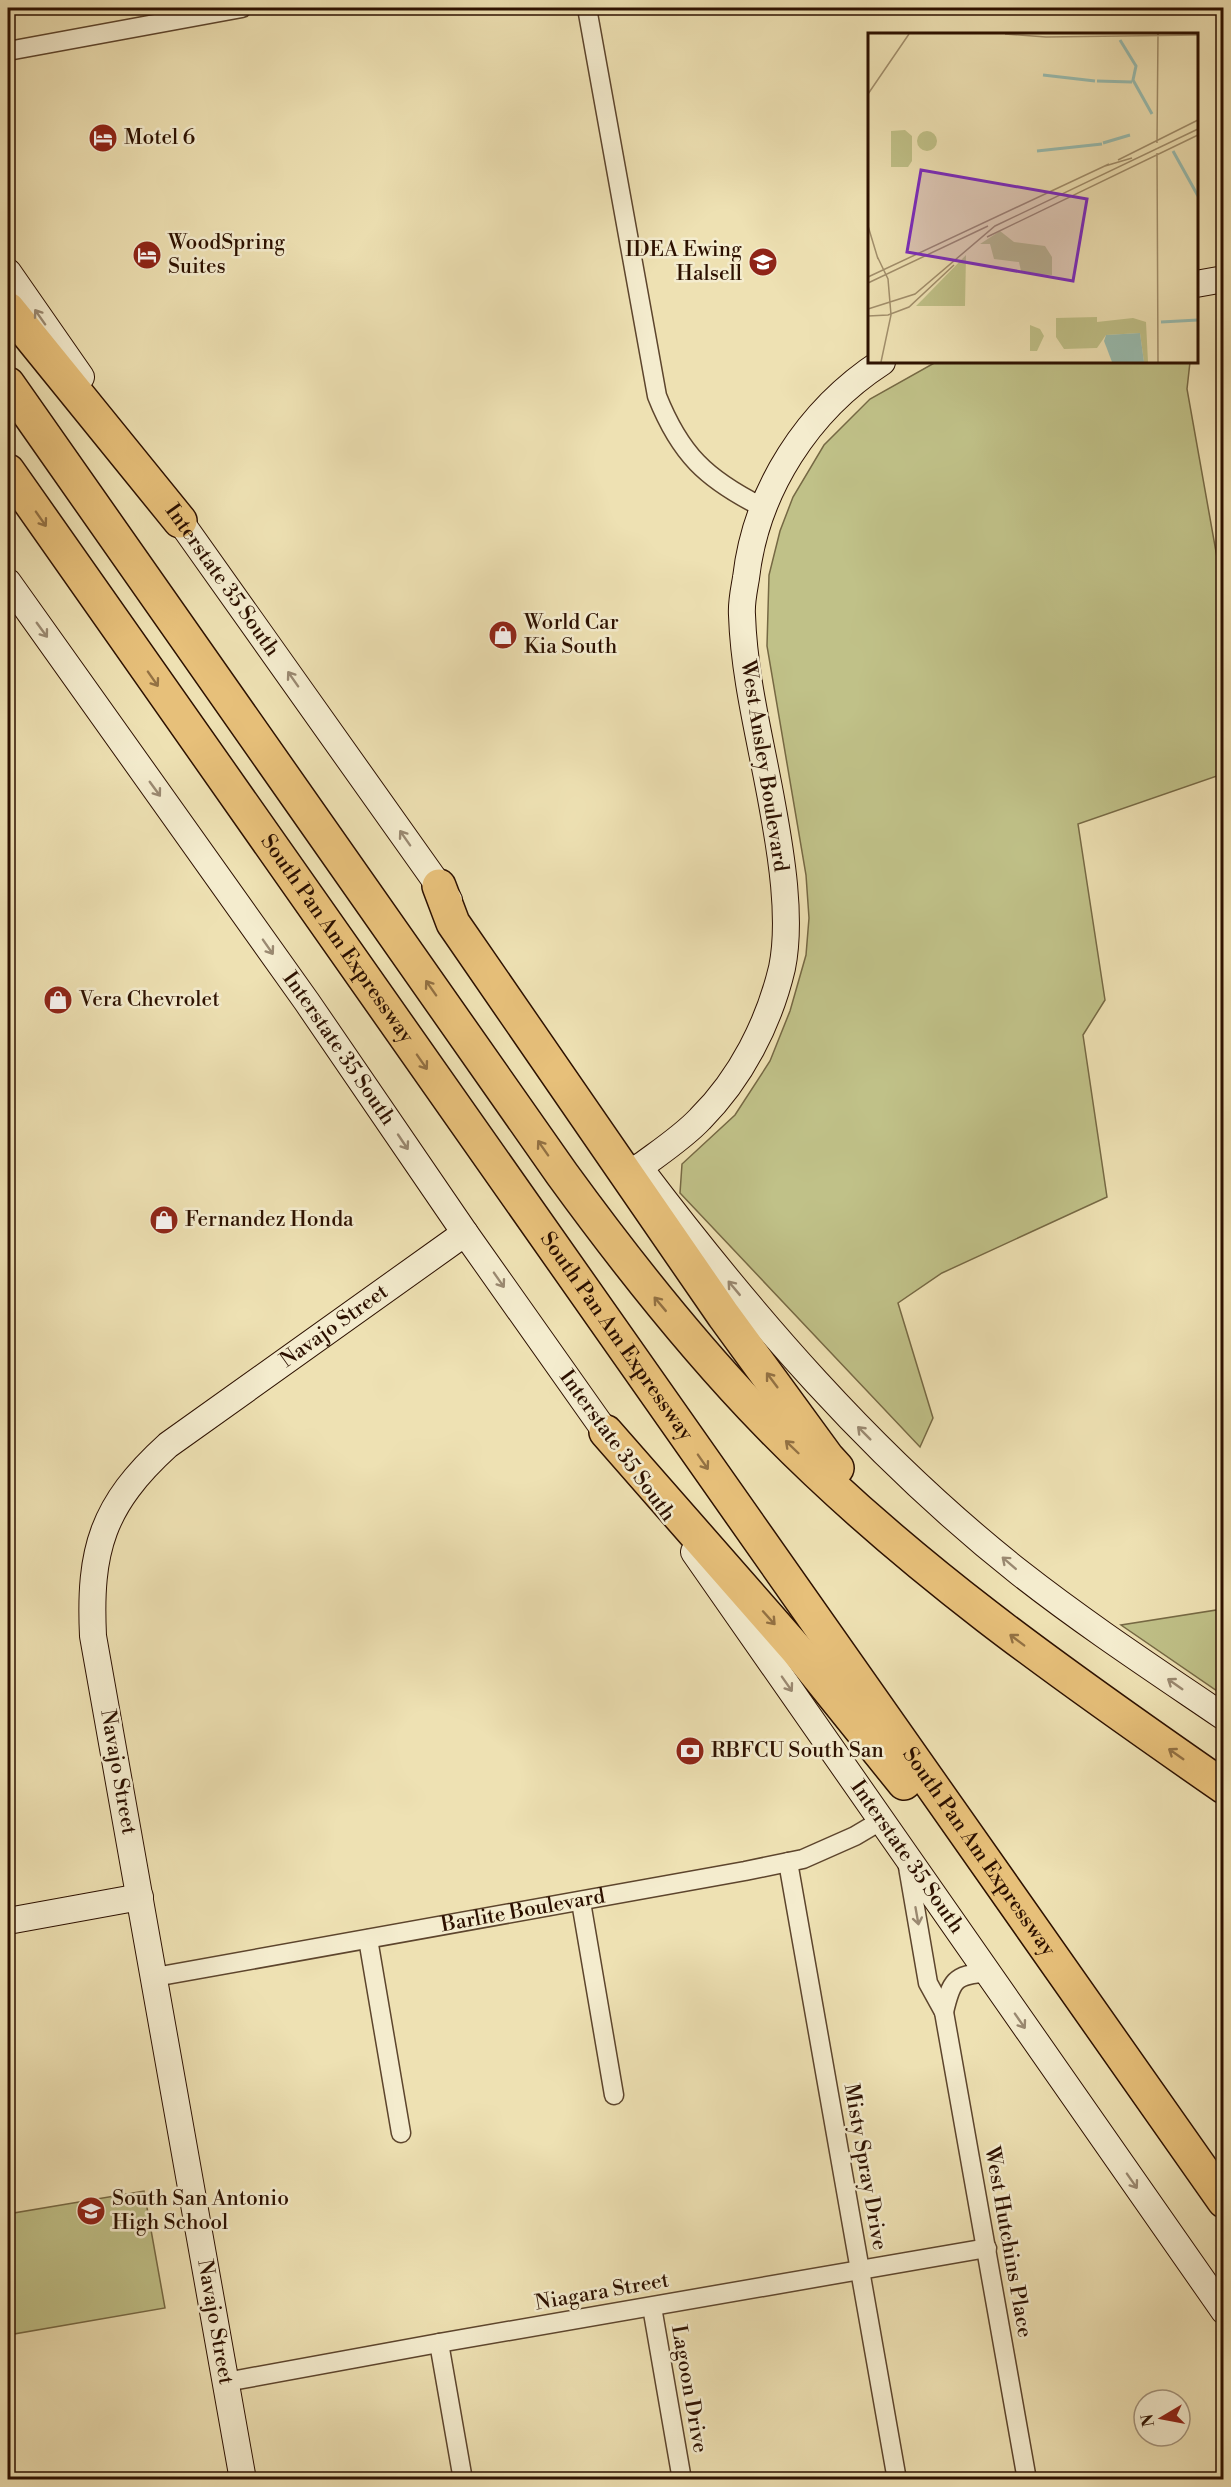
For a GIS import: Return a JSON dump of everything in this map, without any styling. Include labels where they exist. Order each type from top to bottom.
[{"type":"highway","points":[[8,309],[180,521]]},
{"type":"highway","points":[[8,384],[628,1266],[719,1372],[769,1425],[863,1514],[946,1583],[1043,1660],[1224,1787]]},
{"type":"highway","name":"South Pan Am Expressway","points":[[8,471],[1224,2201]]},
{"type":"highway","points":[[439,886],[453,923],[724,1316],[827,1457],[946,1583]]},
{"type":"highway","points":[[606,1432],[797,1650],[962,1858],[1042,1943]]},
{"type":"main road","name":"Interstate 35 South","points":[[8,272],[180,521],[640,1167],[694,1240],[758,1317],[864,1433],[928,1494],[1020,1573],[1224,1718]]},
{"type":"main road","points":[[1198,284],[1224,279]]},
{"type":"main road","name":"West Ansley Boulevard","points":[[640,1167],[700,1120],[728,1087],[754,1045],[771,1005],[782,966],[785,914],[781,850],[747,663],[742,613],[748,558],[762,507],[788,457],[817,418],[847,386],[881,363]]},
{"type":"main road","name":"Interstate 35 South","points":[[8,582],[307,1002],[465,1233],[708,1572],[1224,2311]]},
{"type":"main road","name":"Navajo Street","points":[[243,2480],[93,1636],[93,1572],[101,1536],[117,1505],[133,1481],[168,1445],[465,1233]]},
{"type":"main road","points":[[8,1921],[140,1897]]},
{"type":"street","points":[[8,51],[194,12],[242,8]]},
{"type":"street","points":[[587,8],[657,396],[669,427],[687,452],[711,478],[733,493],[762,507]]},
{"type":"street","name":"Barlite Boulevard","points":[[155,1977],[580,1902],[788,1862],[822,1851],[882,1820]]},
{"type":"street","name":"West Hutchins Place","points":[[907,1859],[928,1983],[944,2012],[1027,2480]]},
{"type":"street","name":"Misty Spray Drive","points":[[788,1862],[897,2480]]},
{"type":"street","points":[[580,1902],[614,2095]]},
{"type":"street","points":[[369,1939],[401,2133]]},
{"type":"street","name":"West Hutchins Place","points":[[944,2012],[950,1987],[959,1977],[986,1973]]},
{"type":"street","name":"Niagara Street","points":[[226,2382],[987,2248]]},
{"type":"street","name":"Lagoon Drive","points":[[652,2307],[682,2480]]},
{"type":"street","points":[[439,2343],[463,2480]]},
{"type":"green space","points":[[934,363],[1190,363],[1187,389],[1223,591],[1224,746],[1217,776],[1078,824],[1105,1000],[1083,1035],[1107,1197],[942,1273],[898,1303],[933,1418],[920,1447],[680,1193],[682,1164],[735,1115],[770,1061],[790,1011],[806,955],[809,918],[806,875],[767,646],[769,575],[780,531],[793,497],[824,445],[870,399]]},
{"type":"green space","points":[[1223,1609],[1223,1695],[1121,1625]]},
{"type":"green space","points":[[144,2191],[165,2308],[8,2335],[8,2214]]},
{"type":"place","name":"Motel 6","points":[[103,138]]},
{"type":"place","name":"WoodSpring Suites","points":[[147,255]]},
{"type":"place","name":"IDEA Ewing Halsell","points":[[763,262]]},
{"type":"place","name":"World Car Kia South","points":[[503,635]]},
{"type":"place","name":"Vera Chevrolet","points":[[58,1000]]},
{"type":"place","name":"Fernandez Honda","points":[[164,1220]]},
{"type":"place","name":"RBFCU South San","points":[[690,1751]]},
{"type":"place","name":"South San Antonio High School","points":[[91,2211]]}]
